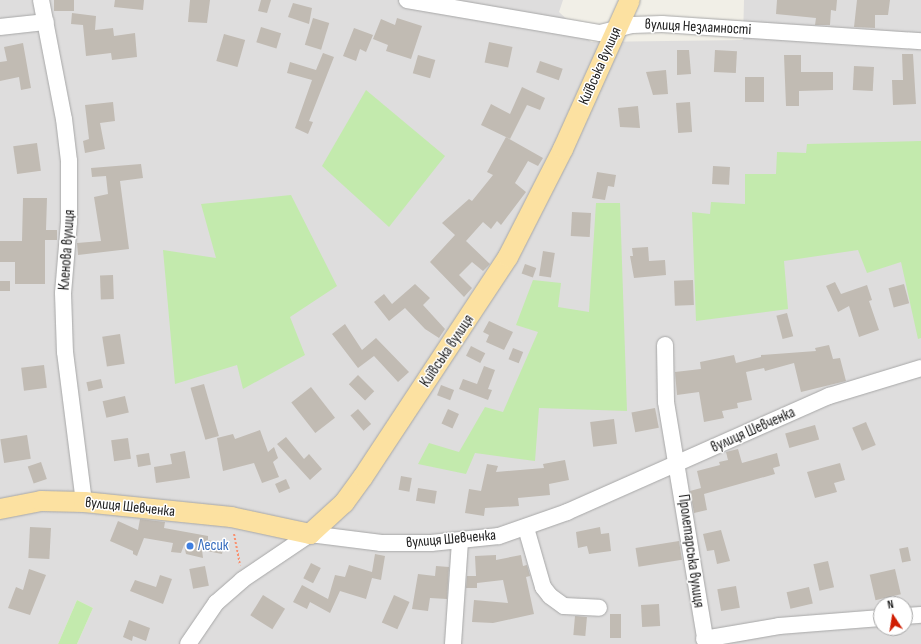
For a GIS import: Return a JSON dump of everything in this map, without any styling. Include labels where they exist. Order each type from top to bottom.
[{"type":"main road","name":"Київська вулиця","points":[[310,534],[344,503],[363,477],[508,257],[563,149],[630,0]]},
{"type":"main road","name":"вулиця Шевченка","points":[[0,509],[41,501],[84,502],[231,517],[310,534]]},
{"type":"street","name":"Кленова вулиця","points":[[41,0],[69,161],[69,222],[63,293],[65,352],[84,502]]},
{"type":"street","name":"вулиця Незламності","points":[[407,0],[593,32],[616,31],[632,25],[662,24],[921,41]]},
{"type":"street","points":[[0,27],[46,22]]},
{"type":"street","name":"Пролетарська вулиця","points":[[665,345],[666,402],[678,463],[705,642]]},
{"type":"street","name":"вулиця Шевченка","points":[[310,534],[381,543],[460,541],[499,536],[526,528],[829,396],[921,368]]},
{"type":"street","points":[[526,528],[543,587],[550,596],[564,606],[599,608]]},
{"type":"street","name":"Київська вулиця","points":[[188,644],[216,603],[242,580],[310,534]]},
{"type":"street","points":[[453,644],[460,541]]},
{"type":"street","points":[[705,642],[779,626],[873,619]]},
{"type":"path","points":[[231,517],[242,580]]},
{"type":"shaded area","points":[[0,0],[563,0],[559,12],[591,42],[743,40],[744,0],[921,0],[921,644],[77,644],[93,608],[77,600],[58,644],[0,644]]},
{"type":"green space","points":[[366,90],[445,156],[389,227],[322,166]]},
{"type":"green space","points":[[921,141],[921,338],[918,339],[901,262],[867,273],[858,250],[784,261],[788,309],[696,321],[692,212],[710,214],[711,202],[745,204],[745,174],[776,174],[777,152],[806,153],[807,144]]},
{"type":"green space","points":[[291,195],[337,286],[290,317],[305,355],[243,389],[237,365],[175,384],[163,250],[216,258],[201,204]]},
{"type":"green space","points":[[596,203],[620,203],[627,411],[539,408],[535,461],[475,453],[466,474],[418,464],[429,443],[459,452],[485,407],[503,412],[538,332],[516,325],[533,280],[561,283],[558,307],[589,312]]},
{"type":"green space","points":[[77,600],[93,608],[77,644],[58,644]]},
{"type":"building","points":[[54,0],[74,0],[74,11],[54,11]]},
{"type":"building","points":[[115,0],[144,0],[143,10],[114,7]]},
{"type":"building","points":[[190,0],[210,0],[207,23],[188,22]]},
{"type":"building","points":[[261,0],[271,0],[267,13],[258,11]]},
{"type":"building","points":[[777,0],[837,0],[836,11],[831,10],[830,25],[815,25],[816,18],[776,14]]},
{"type":"building","points":[[857,0],[890,0],[888,15],[875,15],[875,28],[854,27]]},
{"type":"building","points":[[293,3],[312,8],[309,24],[288,17]]},
{"type":"building","points":[[72,13],[96,16],[95,30],[113,28],[114,36],[135,33],[137,57],[112,60],[111,53],[86,56],[83,25],[71,24]]},
{"type":"building","points":[[313,18],[329,23],[321,50],[305,45]]},
{"type":"building","points":[[397,18],[422,26],[411,59],[386,51],[388,45],[373,39],[381,19],[395,25]]},
{"type":"building","points":[[261,27],[281,33],[276,48],[256,42]]},
{"type":"building","points":[[354,28],[373,35],[366,52],[360,49],[356,61],[343,56]]},
{"type":"building","points":[[224,34],[245,40],[237,67],[216,61]]},
{"type":"building","points":[[489,42],[512,47],[508,68],[485,63]]},
{"type":"building","points":[[23,43],[31,88],[21,90],[19,77],[0,81],[0,62],[7,61],[4,47]]},
{"type":"building","points":[[677,50],[689,50],[691,74],[677,75]]},
{"type":"building","points":[[715,50],[737,51],[736,73],[714,72]]},
{"type":"building","points":[[323,53],[334,57],[309,121],[313,122],[308,134],[295,128],[312,80],[287,73],[290,62],[316,70]]},
{"type":"building","points":[[902,54],[913,54],[916,104],[893,105],[892,80],[903,80]]},
{"type":"building","points":[[418,55],[435,60],[430,78],[413,73]]},
{"type":"building","points":[[784,55],[801,55],[801,72],[833,72],[833,90],[799,91],[799,106],[786,106]]},
{"type":"building","points":[[540,61],[563,69],[559,80],[536,72]]},
{"type":"building","points":[[854,66],[874,67],[873,91],[853,90]]},
{"type":"building","points":[[666,70],[668,94],[653,95],[646,72]]},
{"type":"building","points":[[745,77],[764,77],[764,102],[745,102]]},
{"type":"building","points":[[522,87],[545,98],[540,110],[527,105],[510,139],[481,125],[491,104],[510,114]]},
{"type":"building","points":[[113,102],[115,121],[100,123],[105,149],[85,153],[83,141],[89,139],[85,105]]},
{"type":"building","points":[[690,102],[692,132],[678,133],[676,103]]},
{"type":"building","points":[[638,106],[640,128],[620,127],[618,108]]},
{"type":"building","points":[[506,137],[543,158],[538,166],[528,161],[515,183],[526,192],[501,225],[497,221],[491,229],[483,222],[466,241],[490,264],[483,271],[472,262],[459,275],[472,288],[464,297],[430,262],[455,235],[442,223],[469,199],[472,201],[493,175],[487,172]]},
{"type":"building","points":[[37,143],[41,171],[17,174],[13,146]]},
{"type":"building","points":[[141,164],[143,178],[120,181],[129,249],[78,255],[77,243],[101,241],[94,197],[108,194],[106,176],[92,177],[91,168]]},
{"type":"building","points":[[713,166],[730,167],[729,185],[712,184]]},
{"type":"building","points":[[597,172],[616,175],[614,187],[608,186],[605,200],[592,198]]},
{"type":"building","points":[[23,198],[47,198],[46,230],[57,230],[57,240],[45,240],[45,284],[15,284],[15,262],[0,262],[0,241],[22,241]]},
{"type":"building","points":[[572,212],[591,213],[590,237],[571,236]]},
{"type":"building","points":[[648,247],[649,261],[665,260],[666,275],[634,278],[630,256],[633,256],[632,248]]},
{"type":"building","points":[[543,251],[555,253],[551,278],[539,276]]},
{"type":"building","points":[[525,264],[536,268],[533,278],[522,273]]},
{"type":"building","points":[[100,275],[113,275],[114,299],[101,299]]},
{"type":"building","points":[[693,280],[694,305],[675,306],[674,281]]},
{"type":"building","points":[[0,281],[10,281],[10,291],[0,291]]},
{"type":"building","points":[[835,282],[841,294],[867,285],[872,300],[869,301],[879,330],[859,337],[849,306],[838,312],[826,286]]},
{"type":"building","points":[[415,284],[430,298],[423,305],[445,329],[439,338],[425,329],[405,308],[389,321],[374,302],[384,294],[392,304]]},
{"type":"building","points":[[904,284],[909,303],[894,307],[889,288]]},
{"type":"building","points":[[787,313],[793,336],[783,339],[776,316]]},
{"type":"building","points":[[489,321],[513,332],[504,350],[486,342],[489,335],[483,332]]},
{"type":"building","points":[[345,324],[362,350],[376,338],[409,372],[398,382],[374,356],[358,368],[332,334]]},
{"type":"building","points":[[120,334],[125,364],[107,366],[102,337]]},
{"type":"building","points":[[829,345],[833,359],[840,358],[846,381],[801,392],[794,363],[765,371],[764,368],[746,372],[752,400],[737,403],[738,408],[722,411],[724,418],[704,422],[699,392],[677,395],[675,372],[701,369],[700,362],[734,355],[736,363],[761,357],[761,355],[816,351],[815,348]]},
{"type":"building","points":[[471,346],[485,353],[480,363],[466,356]]},
{"type":"building","points":[[513,348],[523,352],[519,363],[509,359]]},
{"type":"building","points":[[44,365],[47,388],[24,391],[21,368]]},
{"type":"building","points":[[484,366],[495,370],[488,389],[492,390],[488,400],[459,389],[463,379],[477,384]]},
{"type":"building","points":[[358,375],[374,391],[365,400],[349,384]]},
{"type":"building","points":[[101,379],[103,388],[88,391],[86,382]]},
{"type":"building","points":[[204,384],[219,436],[205,440],[191,388]]},
{"type":"building","points":[[441,385],[454,390],[450,400],[437,395]]},
{"type":"building","points":[[311,387],[335,418],[315,433],[291,402]]},
{"type":"building","points":[[125,396],[129,413],[106,418],[103,401]]},
{"type":"building","points":[[655,408],[659,428],[635,432],[631,413]]},
{"type":"building","points":[[358,409],[371,424],[364,431],[350,416]]},
{"type":"building","points":[[448,409],[459,414],[452,428],[441,424]]},
{"type":"building","points":[[614,419],[617,444],[593,447],[590,422]]},
{"type":"building","points":[[866,422],[876,445],[862,451],[852,428]]},
{"type":"building","points":[[815,425],[819,439],[789,448],[785,434]]},
{"type":"building","points":[[260,430],[268,452],[274,447],[278,458],[273,462],[279,477],[262,483],[254,463],[223,471],[217,438],[233,434],[235,439]]},
{"type":"building","points":[[27,435],[31,459],[4,463],[0,439]]},
{"type":"building","points":[[286,437],[304,459],[309,454],[322,469],[310,480],[277,444]]},
{"type":"building","points":[[128,438],[131,459],[114,461],[111,440]]},
{"type":"building","points":[[738,449],[742,463],[777,453],[780,466],[773,468],[775,474],[704,494],[707,510],[694,513],[690,491],[701,488],[697,471],[720,465],[719,462],[728,460],[726,452]]},
{"type":"building","points":[[185,451],[190,478],[156,483],[154,467],[172,464],[170,454]]},
{"type":"building","points":[[149,453],[151,465],[138,467],[136,455]]},
{"type":"building","points":[[565,460],[569,480],[549,484],[550,495],[518,498],[519,506],[485,508],[484,516],[465,513],[469,489],[481,491],[487,464],[498,466],[496,472],[544,468],[543,464]]},
{"type":"building","points":[[41,462],[47,479],[34,484],[28,467]]},
{"type":"building","points":[[840,463],[845,480],[834,483],[837,492],[815,498],[807,472]]},
{"type":"building","points":[[401,476],[412,478],[409,492],[399,490]]},
{"type":"building","points":[[286,479],[290,488],[279,493],[275,484]]},
{"type":"building","points":[[418,488],[437,491],[435,504],[416,501]]},
{"type":"building","points":[[140,519],[165,522],[164,528],[208,536],[208,540],[224,544],[222,554],[202,550],[203,558],[186,554],[184,545],[181,553],[171,552],[173,543],[144,538],[137,556],[133,554],[133,551],[110,541],[118,521],[138,530]]},
{"type":"building","points":[[30,527],[51,528],[49,559],[28,558]]},
{"type":"building","points":[[600,527],[601,534],[609,533],[611,551],[589,554],[587,546],[578,548],[576,532]]},
{"type":"building","points":[[721,530],[730,561],[717,564],[714,550],[707,551],[703,534]]},
{"type":"building","points":[[679,541],[682,560],[639,567],[636,548]]},
{"type":"building","points":[[908,547],[911,561],[902,563],[899,549]]},
{"type":"building","points":[[375,554],[385,556],[381,580],[372,578],[366,599],[340,591],[330,613],[310,602],[307,609],[293,602],[302,585],[328,599],[335,575],[345,577],[349,565],[372,572]]},
{"type":"building","points":[[496,555],[496,560],[521,555],[523,566],[527,565],[530,576],[526,577],[534,614],[493,623],[472,622],[474,600],[508,603],[503,580],[477,583],[477,588],[466,588],[467,576],[476,576],[475,556]]},
{"type":"building","points":[[828,561],[834,587],[819,591],[813,564]]},
{"type":"building","points":[[311,563],[321,568],[313,583],[303,578]]},
{"type":"building","points":[[205,566],[209,586],[193,589],[189,569]]},
{"type":"building","points":[[436,566],[449,567],[447,599],[430,598],[428,611],[412,609],[418,574],[435,576]]},
{"type":"building","points":[[29,569],[46,575],[30,615],[8,608],[16,587],[23,590]]},
{"type":"building","points":[[895,569],[901,594],[894,596],[875,596],[870,575]]},
{"type":"building","points":[[160,575],[172,579],[163,604],[130,591],[135,580],[156,587]]},
{"type":"building","points":[[736,586],[740,608],[721,611],[717,589]]},
{"type":"building","points":[[809,587],[813,604],[790,609],[787,592]]},
{"type":"building","points":[[263,595],[285,609],[272,629],[250,615]]},
{"type":"building","points":[[394,595],[410,602],[397,629],[382,622]]},
{"type":"building","points":[[659,604],[660,626],[642,627],[641,605]]},
{"type":"building","points":[[610,614],[621,614],[621,638],[610,638]]},
{"type":"building","points":[[575,616],[587,617],[585,636],[573,635]]},
{"type":"building","points":[[129,620],[150,628],[146,641],[133,636],[132,641],[123,637]]},
{"type":"place","name":"Лесик","points":[[190,546]]}]
